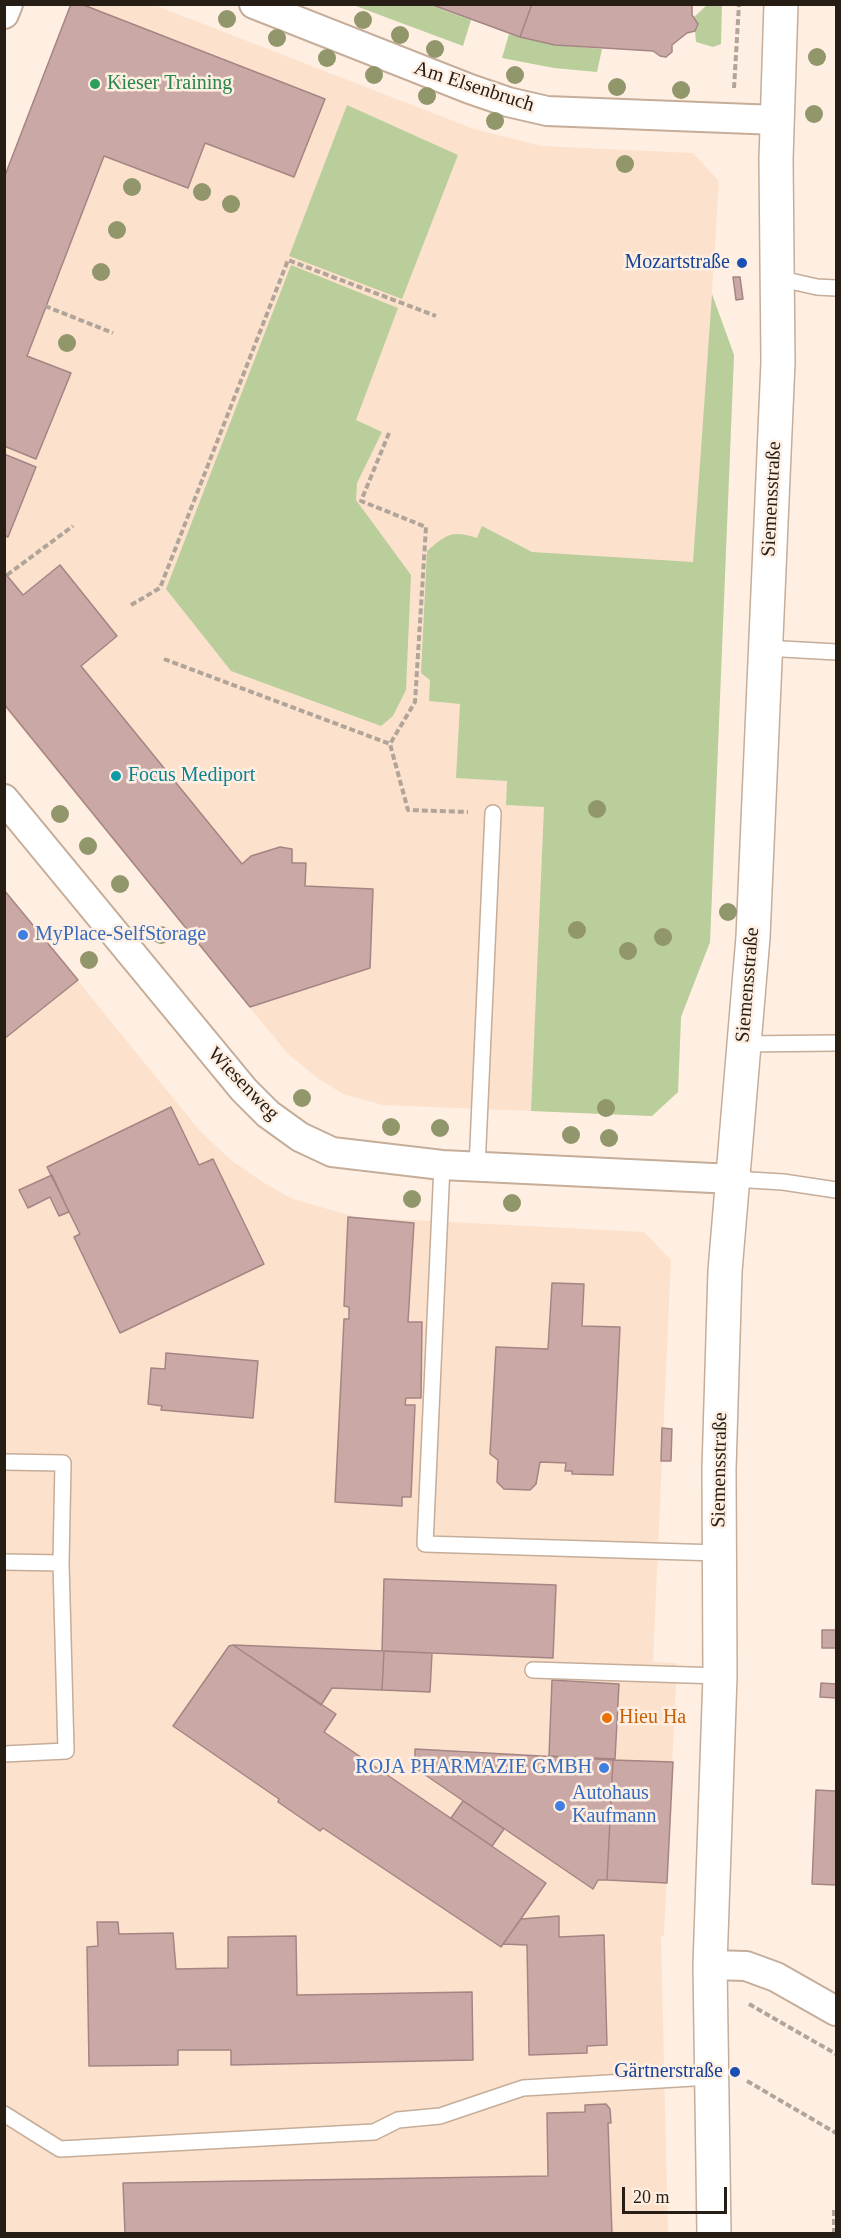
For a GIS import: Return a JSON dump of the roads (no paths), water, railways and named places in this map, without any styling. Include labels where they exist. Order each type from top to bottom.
[{"type":"street","points":[[4,14],[8,4]]},
{"type":"street","name":"Am Elsenbruch","points":[[254,4],[470,89],[508,102],[547,111],[777,120]]},
{"type":"street","name":"Siemensstraße","points":[[714,2234],[710,1965],[720,1676],[718,1553],[725,1272],[753,937],[778,362],[777,120],[781,4]]},
{"type":"street","name":"Wiesenweg","points":[[4,799],[237,1082],[268,1114],[300,1137],[332,1152],[442,1165],[733,1179]]},
{"type":"street","points":[[710,1965],[746,1966],[776,1977],[837,2011]]},
{"type":"lane","points":[[777,278],[817,287],[837,288]]},
{"type":"lane","points":[[765,648],[837,652]]},
{"type":"lane","points":[[477,1168],[493,813]]},
{"type":"lane","points":[[743,1044],[837,1043]]},
{"type":"lane","points":[[442,1165],[425,1544],[718,1553]]},
{"type":"lane","points":[[733,1179],[783,1182],[837,1190]]},
{"type":"lane","points":[[4,1462],[63,1462],[61,1563],[66,1751],[4,1754]]},
{"type":"lane","points":[[4,1562],[61,1563]]},
{"type":"lane","points":[[533,1670],[720,1676]]},
{"type":"lane","points":[[4,2114],[60,2149],[374,2132],[398,2120],[440,2116],[522,2088],[711,2077]]},
{"type":"place","name":"Kieser Training","points":[[95,84]]},
{"type":"place","name":"Mozartstraße","points":[[742,263]]},
{"type":"place","name":"Focus Mediport","points":[[116,776]]},
{"type":"place","name":"MyPlace-SelfStorage","points":[[23,935]]},
{"type":"place","name":"Hieu Ha","points":[[607,1718]]},
{"type":"place","name":"ROJA PHARMAZIE GMBH","points":[[604,1768]]},
{"type":"place","name":"Autohaus Kaufmann","points":[[560,1806]]},
{"type":"place","name":"Gärtnerstraße","points":[[735,2072]]}]
